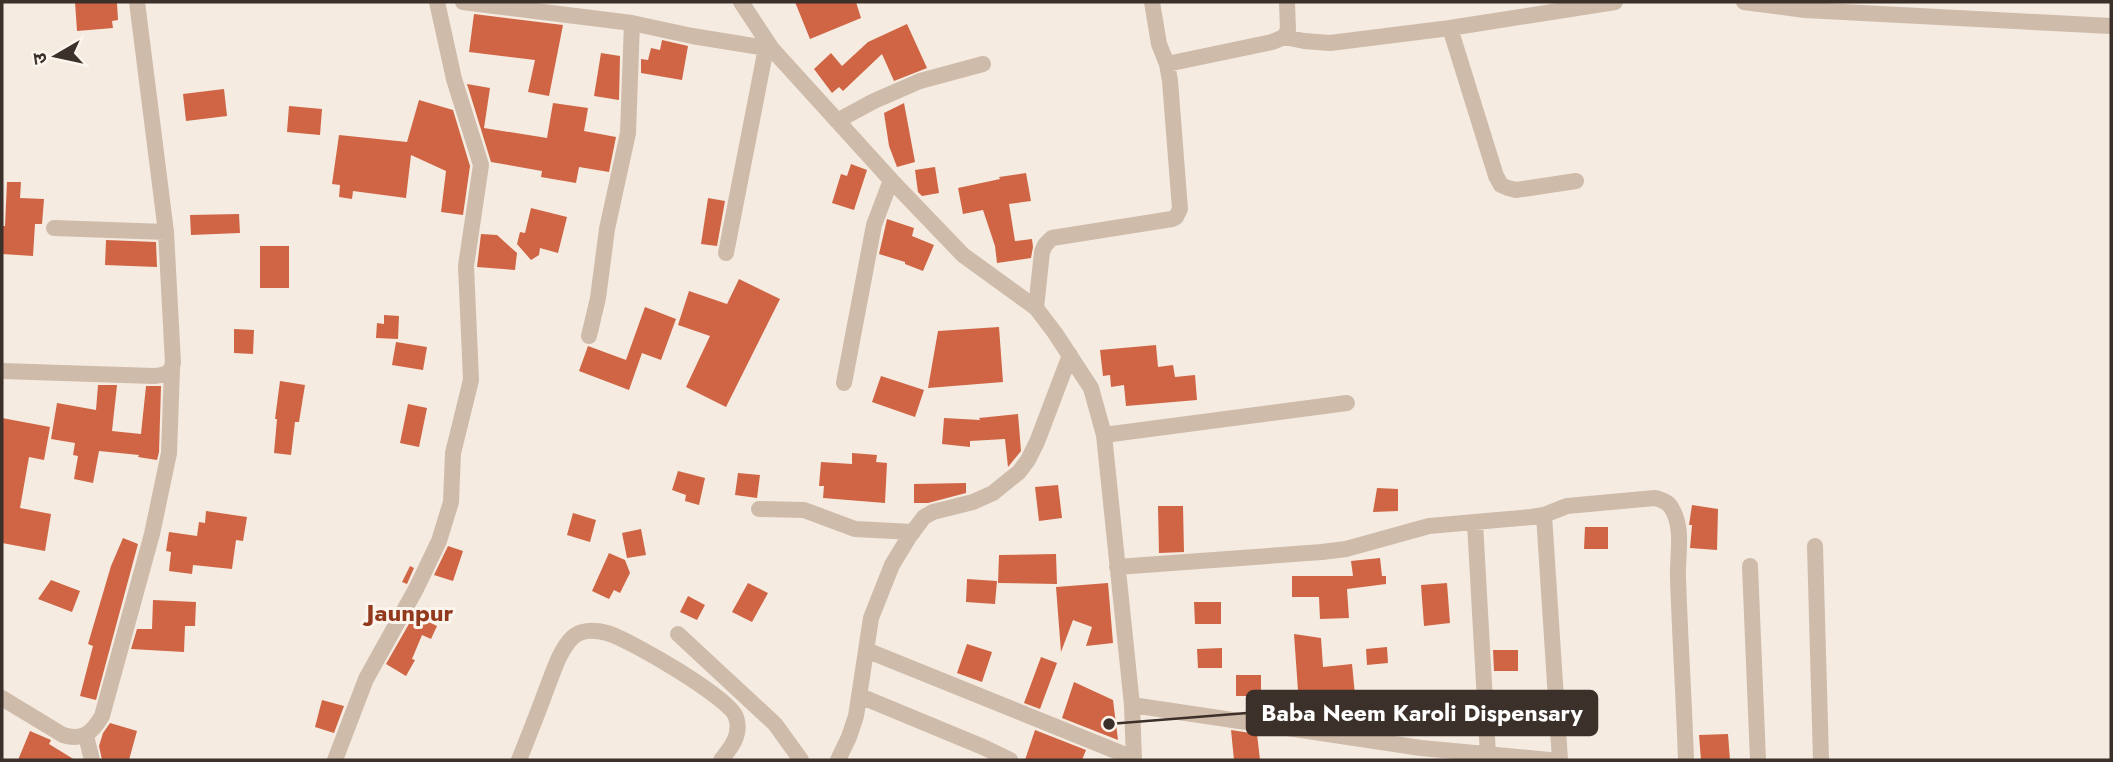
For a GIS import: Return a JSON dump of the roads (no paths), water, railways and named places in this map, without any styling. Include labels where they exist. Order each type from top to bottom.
[{"type":"street","points":[[2,698],[63,734],[79,738],[94,730],[102,716],[152,534],[169,453],[173,363],[166,232],[136,2]]},
{"type":"street","points":[[335,760],[366,679],[416,589],[439,541],[451,502],[453,453],[471,380],[466,266],[481,165],[448,55],[437,2]]},
{"type":"street","points":[[463,2],[632,23],[769,49]]},
{"type":"street","points":[[741,2],[769,49],[963,255],[1036,309],[1091,388],[1104,435],[1132,705],[1134,759],[866,650]]},
{"type":"street","points":[[1036,309],[1042,252],[1052,237],[1172,219],[1179,214],[1170,81],[1167,64],[1158,44],[1152,2]]},
{"type":"street","points":[[1284,37],[1288,30],[1287,2]]},
{"type":"street","points":[[1167,64],[1272,42],[1284,37],[1330,43],[1450,28],[1615,2]]},
{"type":"street","points":[[1744,2],[1805,10],[2111,26]]},
{"type":"street","points":[[589,336],[598,298],[607,229],[628,133],[632,23]]},
{"type":"street","points":[[1450,28],[1501,185],[1516,190],[1576,181]]},
{"type":"street","points":[[726,253],[769,49]]},
{"type":"street","points":[[837,121],[899,89],[983,64]]},
{"type":"street","points":[[844,383],[874,225],[891,180]]},
{"type":"street","points":[[54,228],[166,232]]},
{"type":"street","points":[[838,760],[849,737],[860,695],[871,618],[892,565],[924,517],[993,493],[1019,472],[1037,442],[1070,355]]},
{"type":"street","points":[[2,371],[154,376],[164,375],[172,369]]},
{"type":"street","points":[[1104,435],[1347,403]]},
{"type":"street","points":[[1116,567],[1322,552],[1346,549],[1416,528],[1544,515],[1567,506],[1655,498],[1667,502],[1672,509],[1679,539],[1677,569],[1686,760]]},
{"type":"street","points":[[759,509],[804,510],[855,529],[913,531]]},
{"type":"street","points":[[1544,515],[1560,760]]},
{"type":"street","points":[[1475,523],[1488,755]]},
{"type":"street","points":[[1815,546],[1821,760]]},
{"type":"street","points":[[1750,566],[1758,760]]},
{"type":"street","points":[[519,760],[557,662],[573,636],[583,631],[612,634],[678,671],[718,697],[733,711],[737,722],[735,742],[721,760]]},
{"type":"street","points":[[678,634],[775,724],[801,760]]},
{"type":"street","points":[[860,695],[1010,760]]},
{"type":"street","points":[[1132,705],[1375,742],[1549,760]]},
{"type":"street","points":[[86,736],[92,760]]},
{"type":"place","name":"Baba Neem Karoli Dispensary","points":[[1109,724]]},
{"type":"district","name":"Jaunpur","points":[[410,612]]}]
